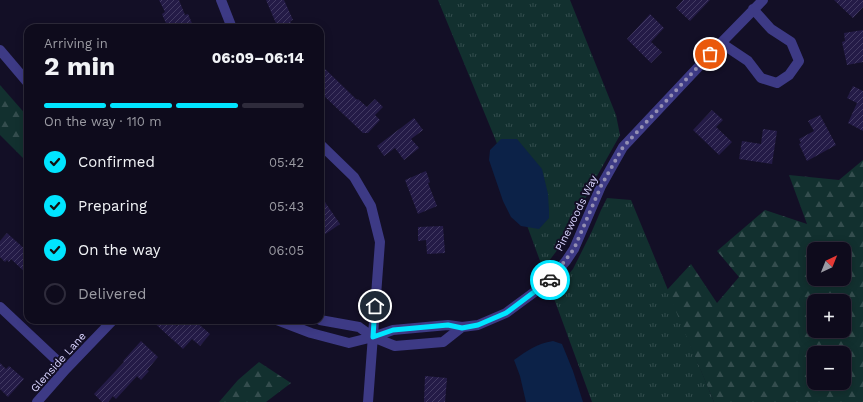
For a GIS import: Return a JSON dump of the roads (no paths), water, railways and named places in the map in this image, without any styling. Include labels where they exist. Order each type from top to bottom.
[{"type":"street","points":[[221,0],[230,24]]},
{"type":"street","name":"Pinewoods Way","points":[[287,324],[311,333],[349,343],[393,330],[448,325],[462,328],[478,325],[506,313],[548,282],[574,249],[601,186],[623,147],[721,42],[763,0]]},
{"type":"street","points":[[721,42],[748,61],[761,78],[777,83],[789,75],[799,61],[791,42],[771,29],[753,9]]},
{"type":"street","points":[[0,50],[24,78]]},
{"type":"street","points":[[324,148],[354,177],[371,206],[380,242],[368,402]]},
{"type":"street","points":[[0,307],[66,369]]},
{"type":"street","name":"Pinewoods Way","points":[[324,321],[359,327],[373,337],[396,346],[442,342],[462,328]]},
{"type":"street","name":"Glenside Lane","points":[[37,402],[109,324]]},
{"type":"water","points":[[501,139],[517,139],[542,169],[548,194],[549,218],[539,229],[521,226],[511,217],[503,201],[489,160],[490,150]]},
{"type":"water","points":[[553,341],[562,344],[583,402],[526,402],[520,376],[514,360],[532,348]]}]
